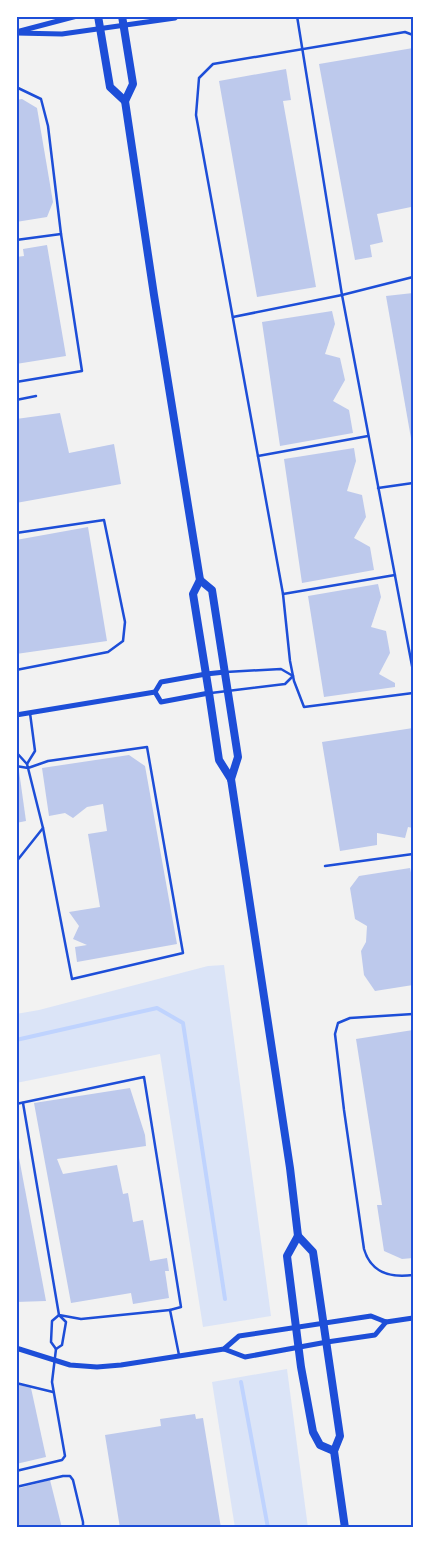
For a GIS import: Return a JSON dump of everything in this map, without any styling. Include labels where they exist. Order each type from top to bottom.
[{"type":"main road","points":[[98,16],[110,87],[125,101]]},
{"type":"main road","points":[[122,16],[133,84],[125,101],[200,580],[192,594],[210,693],[219,760],[231,779],[289,1159],[298,1236],[287,1256],[299,1348],[313,1432],[320,1445],[334,1451]]},
{"type":"main road","points":[[200,580],[212,590],[228,691],[238,758],[231,779]]},
{"type":"main road","points":[[298,1236],[313,1252],[340,1436],[334,1451],[344,1528]]},
{"type":"street","points":[[16,33],[77,16]]},
{"type":"street","points":[[16,33],[62,34],[175,18],[177,16]]},
{"type":"street","points":[[16,715],[155,692],[161,682],[225,672]]},
{"type":"street","points":[[155,692],[161,702],[210,693]]},
{"type":"street","points":[[224,1349],[239,1336],[371,1316],[386,1322],[413,1318]]},
{"type":"street","points":[[16,1348],[70,1365],[96,1367],[122,1365],[224,1349],[245,1357],[327,1342],[375,1336],[386,1322]]},
{"type":"lane","points":[[297,16],[342,295],[413,670]]},
{"type":"lane","points":[[413,35],[405,32],[213,64],[199,78],[196,115],[283,594],[293,676],[304,707],[413,693]]},
{"type":"lane","points":[[16,87],[41,99],[48,126],[82,371],[16,382]]},
{"type":"lane","points":[[16,240],[62,234]]},
{"type":"lane","points":[[233,317],[342,295],[413,277]]},
{"type":"lane","points":[[16,400],[36,396]]},
{"type":"lane","points":[[258,456],[368,436]]},
{"type":"lane","points":[[378,488],[413,483]]},
{"type":"lane","points":[[16,533],[104,520],[125,622],[123,641],[108,652],[16,670]]},
{"type":"lane","points":[[283,594],[395,575]]},
{"type":"lane","points":[[225,672],[281,669],[293,676]]},
{"type":"lane","points":[[210,693],[285,684],[293,676]]},
{"type":"lane","points":[[27,764],[35,751],[30,713]]},
{"type":"lane","points":[[16,752],[27,764],[28,768],[43,828],[72,979],[183,953],[148,748],[48,761],[28,768],[16,766]]},
{"type":"lane","points":[[16,862],[43,828]]},
{"type":"lane","points":[[325,866],[413,854]]},
{"type":"lane","points":[[413,1014],[350,1018],[338,1023],[335,1034],[345,1119],[366,1258],[382,1271],[392,1276],[413,1275]]},
{"type":"lane","points":[[16,1104],[144,1077],[180,1307],[170,1310],[81,1319],[60,1315],[52,1321],[51,1342],[56,1349]]},
{"type":"lane","points":[[16,1471],[62,1460],[65,1456],[52,1382],[53,1359],[56,1349],[62,1345],[66,1322],[60,1315],[22,1103]]},
{"type":"lane","points":[[170,1310],[180,1356]]},
{"type":"lane","points":[[16,1383],[53,1392]]},
{"type":"lane","points":[[16,1487],[70,1476],[74,1480],[83,1528]]},
{"type":"shaded area","points":[[224,965],[271,1316],[203,1327],[160,1054],[16,1083],[16,1014],[39,1010],[208,966]]},
{"type":"shaded area","points":[[287,1369],[308,1528],[235,1528],[212,1382]]},
{"type":"building","points":[[413,48],[413,211],[411,207],[377,214],[383,242],[370,245],[372,257],[355,260],[319,64]]},
{"type":"building","points":[[286,69],[291,100],[283,101],[316,287],[257,297],[219,81]]},
{"type":"building","points":[[22,99],[37,108],[53,202],[47,217],[16,222],[16,100]]},
{"type":"building","points":[[47,245],[66,356],[16,364],[16,257],[24,256],[23,249]]},
{"type":"building","points":[[413,293],[413,444],[412,444],[386,296]]},
{"type":"building","points":[[332,311],[335,324],[325,354],[340,358],[345,380],[333,401],[349,410],[353,433],[280,446],[262,322]]},
{"type":"building","points":[[60,413],[69,453],[114,444],[121,484],[16,503],[16,419]]},
{"type":"building","points":[[354,448],[356,461],[347,491],[362,495],[366,517],[354,538],[370,547],[374,570],[302,583],[284,459]]},
{"type":"building","points":[[88,527],[107,641],[16,654],[16,540]]},
{"type":"building","points":[[378,584],[381,597],[371,627],[386,631],[390,653],[379,674],[395,683],[395,687],[324,697],[308,596]]},
{"type":"building","points":[[413,728],[413,828],[408,827],[405,838],[377,833],[377,845],[340,851],[322,742]]},
{"type":"building","points":[[129,755],[145,766],[177,944],[77,962],[75,947],[87,945],[73,939],[79,926],[69,912],[100,907],[88,834],[107,831],[103,804],[87,807],[73,818],[65,813],[49,816],[42,768]]},
{"type":"building","points":[[19,771],[26,821],[16,823],[16,772]]},
{"type":"building","points":[[410,868],[413,882],[413,985],[375,991],[364,975],[361,951],[366,942],[367,926],[355,919],[350,888],[359,876]]},
{"type":"building","points":[[413,1030],[413,1258],[402,1259],[384,1251],[377,1205],[382,1205],[356,1039]]},
{"type":"building","points":[[130,1088],[145,1135],[146,1146],[57,1159],[63,1174],[117,1165],[123,1194],[128,1193],[133,1222],[143,1220],[150,1261],[167,1258],[169,1271],[165,1271],[169,1298],[133,1304],[131,1293],[71,1303],[34,1103]]},
{"type":"building","points":[[17,1147],[46,1301],[16,1302]]},
{"type":"building","points":[[16,1384],[31,1388],[46,1457],[16,1464]]},
{"type":"building","points":[[195,1414],[196,1419],[203,1418],[221,1528],[120,1528],[105,1435],[161,1426],[160,1419]]},
{"type":"building","points":[[50,1480],[62,1528],[16,1528],[16,1489]]},
{"type":"waterway","points":[[16,1040],[157,1008],[183,1023],[225,1299]]},
{"type":"waterway","points":[[241,1382],[268,1528]]}]
